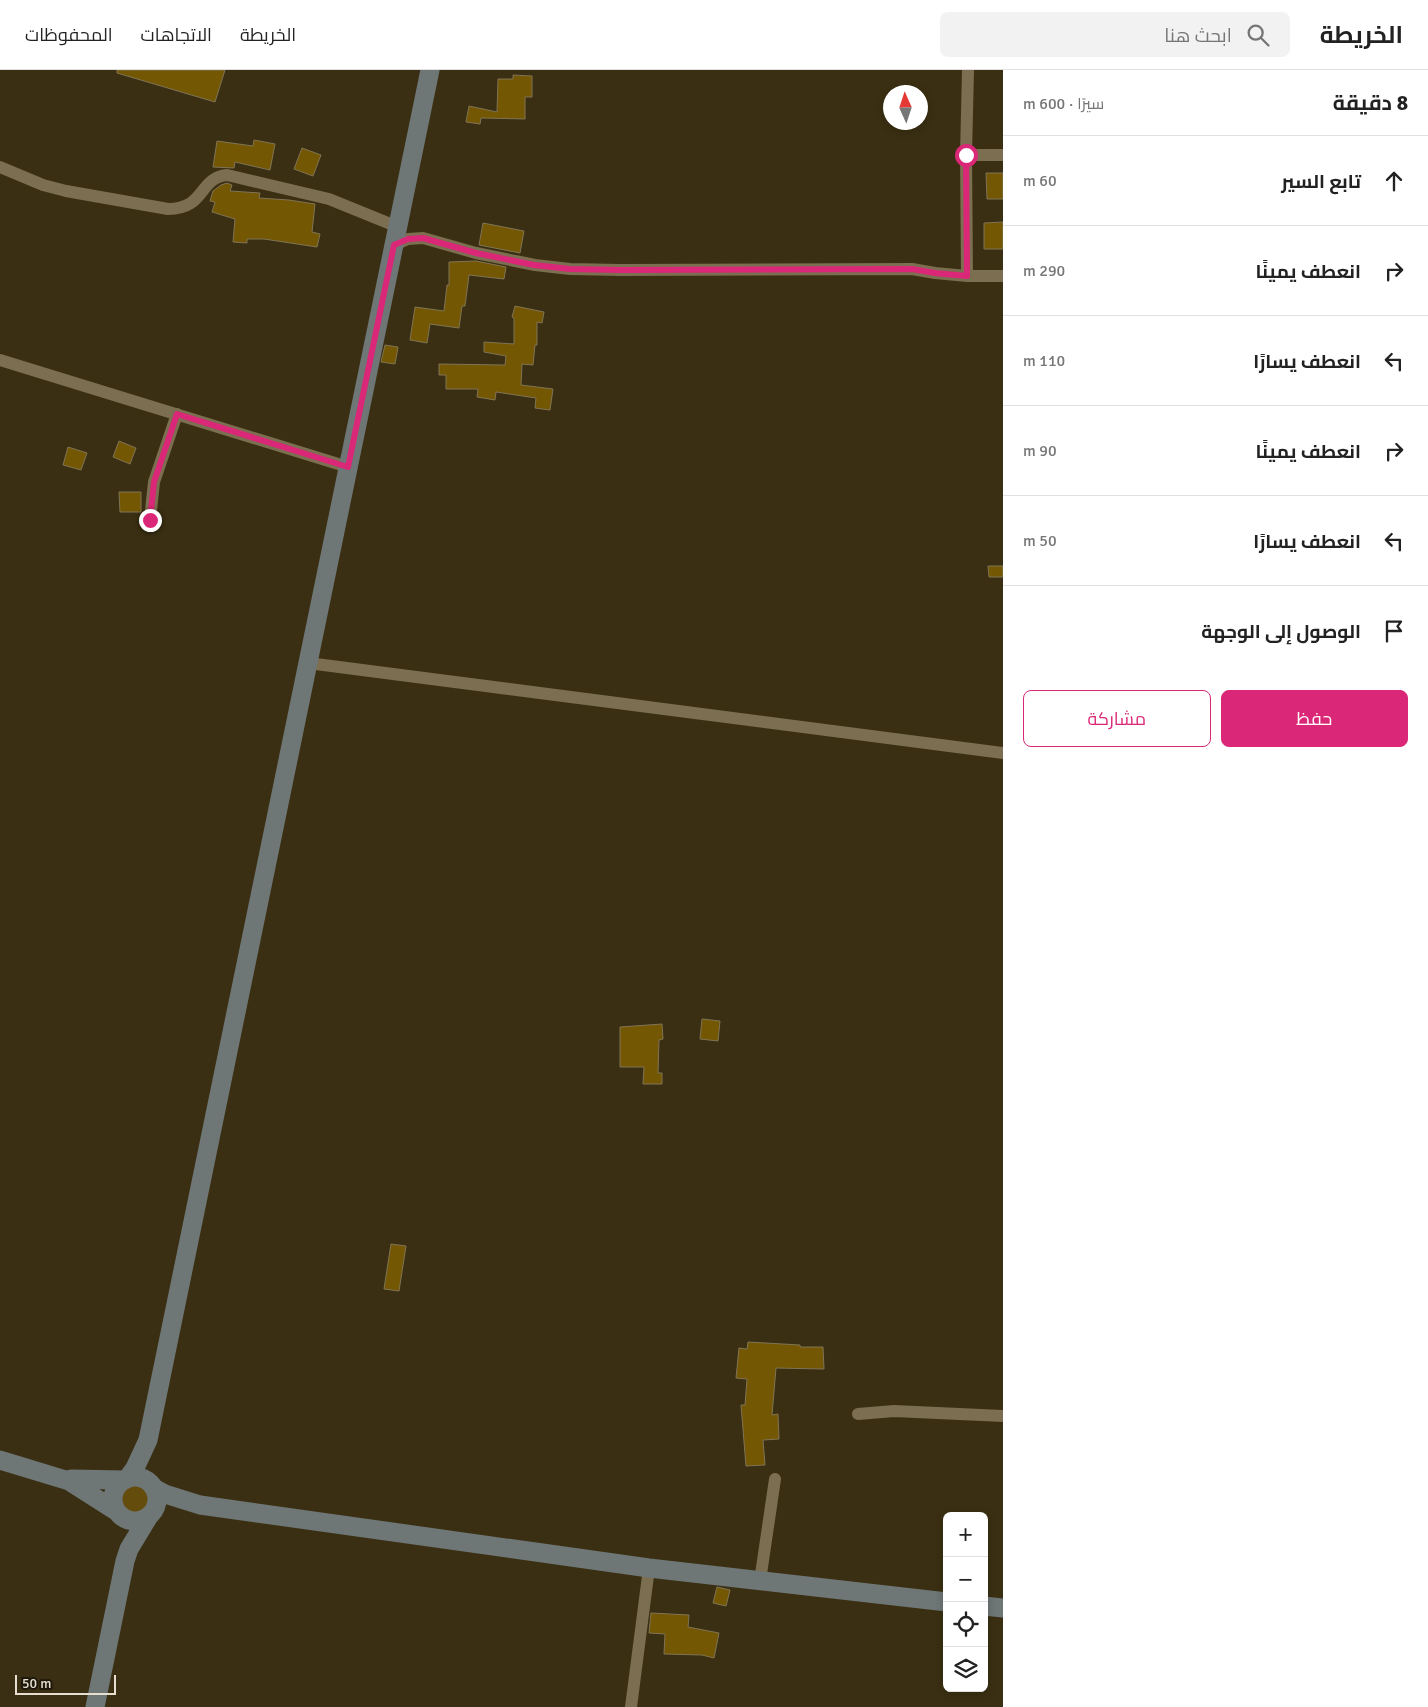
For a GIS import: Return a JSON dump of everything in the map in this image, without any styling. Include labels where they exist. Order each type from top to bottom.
[{"type":"main road","points":[[95,1707],[125,1561],[129,1550],[157,1502],[148,1463],[148,1440],[430,70]]},
{"type":"main road","points":[[125,1561],[123,1531],[118,1512],[114,1506],[114,1494],[120,1484],[126,1480],[135,1468],[148,1440]]},
{"type":"main road","points":[[0,1460],[57,1477],[81,1487],[130,1521],[143,1520],[159,1509],[200,1505]]},
{"type":"main road","points":[[57,1477],[82,1480],[141,1478],[165,1494],[200,1505],[650,1568],[943,1602]]},
{"type":"main road","points":[[988,1606],[1003,1608]]},
{"type":"street","points":[[967,276],[966,155],[968,70]]},
{"type":"street","points":[[966,155],[1003,155]]},
{"type":"street","points":[[0,167],[43,185],[58,189],[168,209],[180,209],[189,206],[210,181],[227,175],[330,199],[396,236],[408,239],[423,238],[476,253],[525,263],[570,269],[912,269],[967,276],[1003,276]]},
{"type":"street","points":[[0,360],[348,467]]},
{"type":"street","points":[[150,520],[154,482],[177,414]]},
{"type":"street","points":[[308,662],[1003,753]]},
{"type":"street","points":[[858,1414],[894,1411],[1003,1416]]},
{"type":"street","points":[[760,1581],[774,1479]]},
{"type":"street","points":[[631,1707],[650,1568]]},
{"type":"shaded area","points":[[135,1483],[141,1484],[146,1488],[150,1493],[150,1505],[146,1510],[141,1514],[135,1515],[129,1514],[124,1510],[120,1505],[119,1499],[120,1493],[124,1488],[129,1484]]},
{"type":"building","points":[[117,70],[225,70],[215,102],[117,73]]},
{"type":"building","points":[[513,75],[532,76],[532,97],[525,97],[525,119],[481,118],[480,124],[466,122],[469,106],[497,112],[498,79],[513,79]]},
{"type":"building","points":[[254,140],[275,144],[270,170],[235,162],[234,168],[213,167],[217,141],[253,146]]},
{"type":"building","points":[[302,148],[321,155],[313,176],[294,169]]},
{"type":"building","points":[[986,173],[1003,173],[1003,199],[987,199]]},
{"type":"building","points":[[227,183],[232,185],[230,191],[260,193],[259,198],[315,204],[312,232],[320,234],[317,247],[264,239],[247,239],[247,243],[233,242],[235,219],[212,212],[215,202],[210,201],[213,191]]},
{"type":"building","points":[[1003,222],[1003,249],[984,249],[984,223]]},
{"type":"building","points":[[483,223],[524,231],[520,253],[479,245]]},
{"type":"building","points":[[476,261],[506,267],[504,279],[469,275],[465,306],[462,306],[459,328],[430,324],[427,343],[410,340],[415,307],[444,311],[447,285],[449,285],[449,262]]},
{"type":"building","points":[[515,306],[544,312],[542,323],[537,322],[537,345],[535,345],[533,365],[522,364],[521,385],[553,389],[550,410],[535,408],[536,398],[496,392],[495,400],[477,397],[478,389],[446,389],[446,375],[439,375],[439,364],[505,365],[506,356],[484,352],[484,342],[514,344],[514,318],[512,317]]},
{"type":"building","points":[[385,345],[398,347],[395,364],[381,362]]},
{"type":"building","points":[[119,441],[136,448],[130,464],[113,457]]},
{"type":"building","points":[[68,447],[87,453],[81,470],[63,465]]},
{"type":"building","points":[[119,492],[141,492],[141,512],[120,512]]},
{"type":"building","points":[[988,566],[1003,566],[1003,577],[989,577]]},
{"type":"building","points":[[702,1019],[720,1021],[718,1041],[700,1039]]},
{"type":"building","points":[[662,1024],[663,1039],[659,1040],[658,1073],[662,1073],[662,1084],[643,1084],[644,1067],[620,1067],[620,1027]]},
{"type":"building","points":[[391,1244],[406,1246],[399,1291],[384,1289]]},
{"type":"building","points":[[748,1342],[800,1345],[800,1347],[823,1347],[824,1369],[776,1368],[772,1415],[778,1414],[779,1439],[763,1440],[765,1465],[746,1466],[741,1405],[745,1405],[747,1379],[736,1378],[739,1348],[747,1349]]},
{"type":"building","points":[[717,1587],[730,1590],[726,1606],[713,1603]]},
{"type":"building","points":[[651,1613],[689,1615],[688,1627],[719,1633],[714,1658],[702,1655],[664,1654],[665,1634],[649,1633]]},
{"type":"route","points":[[150,520],[154,482],[177,414],[348,467],[394,245],[408,239],[423,238],[476,253],[550,268],[620,270],[912,269],[967,276],[966,155]]}]
